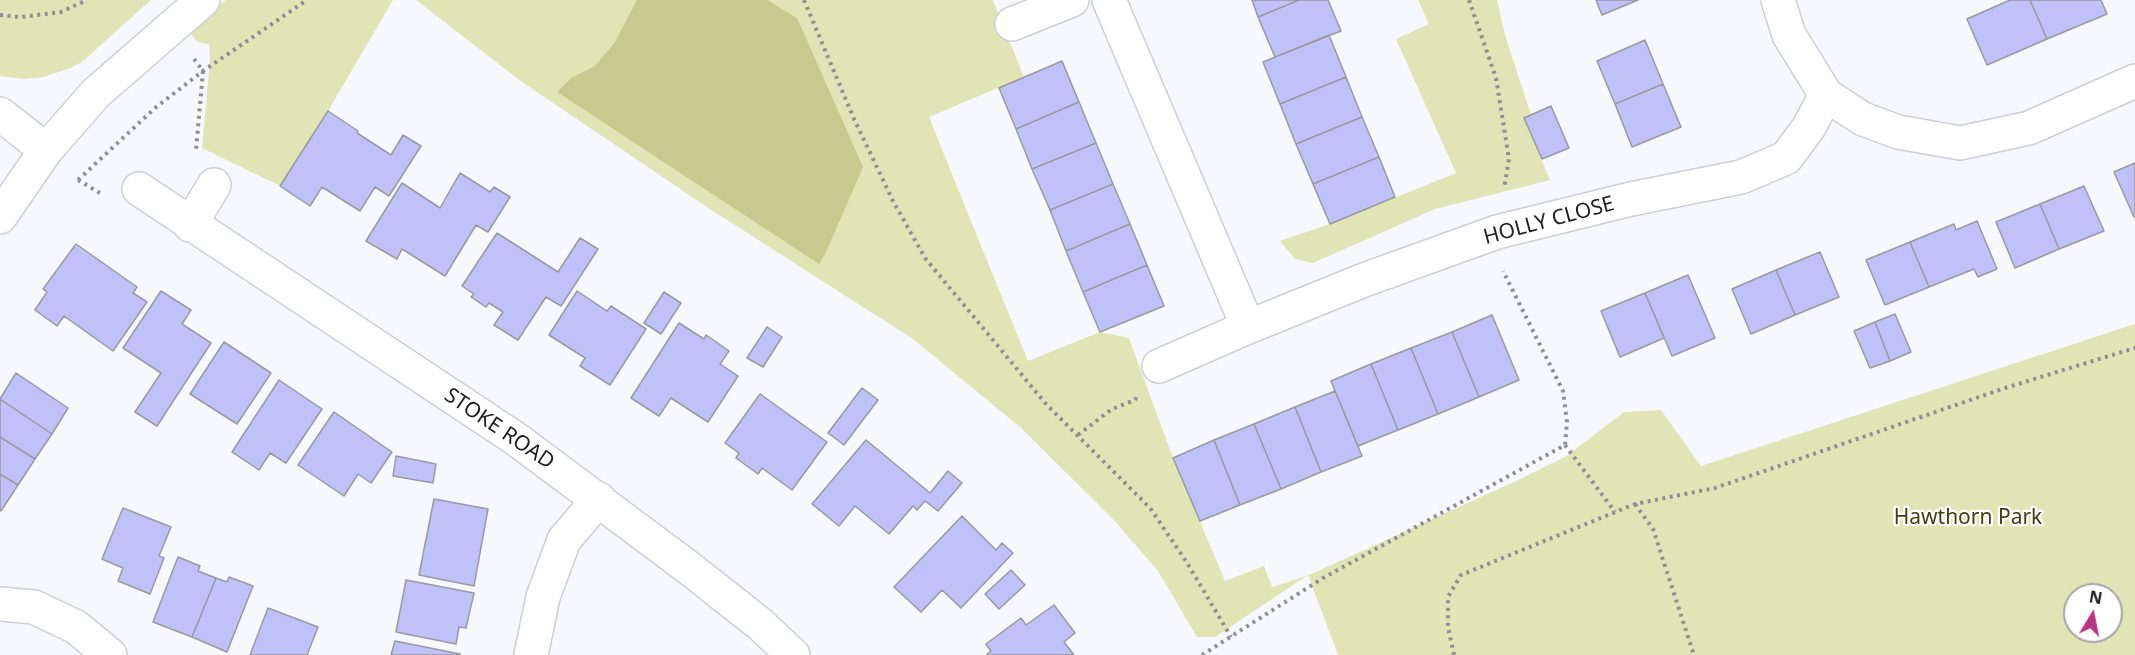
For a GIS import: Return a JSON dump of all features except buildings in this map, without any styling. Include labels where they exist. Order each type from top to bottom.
[{"type":"street","points":[[0,217],[44,154],[96,93],[203,0]]},
{"type":"street","points":[[1012,24],[1072,0]]},
{"type":"street","points":[[1109,0],[1248,327]]},
{"type":"street","points":[[1778,0],[1789,35],[1826,95],[1863,119],[1889,129],[1960,143],[2029,128],[2135,81]]},
{"type":"street","name":"HOLLY CLOSE","points":[[1159,366],[1364,280],[1497,232],[1631,199],[1741,177],[1786,158],[1809,127],[1826,95]]},
{"type":"street","points":[[0,114],[44,154]]},
{"type":"street","points":[[190,225],[214,185]]},
{"type":"street","name":"STOKE ROAD","points":[[139,189],[190,225],[516,438],[599,499],[760,624],[793,655]]},
{"type":"street","points":[[531,655],[543,597],[564,540],[599,499]]},
{"type":"street","points":[[0,604],[34,607],[76,627],[110,655]]},
{"type":"path","points":[[0,15],[21,18],[61,12],[87,0]]},
{"type":"path","points":[[78,180],[155,108],[203,71],[307,0]]},
{"type":"path","points":[[804,0],[858,129],[893,201],[925,258],[1046,404],[1150,508],[1186,561],[1232,637]]},
{"type":"path","points":[[1469,0],[1496,78],[1509,159],[1497,232],[1501,268],[1563,391],[1567,422],[1565,445],[1615,512]]},
{"type":"path","points":[[169,28],[203,71],[196,154],[214,185]]},
{"type":"path","points":[[44,154],[78,180],[119,202],[139,189]]},
{"type":"path","points":[[1454,655],[1448,627],[1448,597],[1461,575],[1635,504],[1715,488],[2005,388],[2135,348]]},
{"type":"path","points":[[1078,435],[1112,409],[1135,400],[1159,366]]},
{"type":"path","points":[[1202,655],[1323,578],[1565,445]]},
{"type":"path","points":[[1635,504],[1653,529],[1694,655]]},
{"type":"green space","points":[[0,0],[151,0],[83,61],[71,68],[43,77],[24,79],[0,76]]},
{"type":"green space","points":[[226,0],[393,0],[328,111],[280,186],[202,148],[210,61],[209,44],[197,42],[188,30]]},
{"type":"green space","points":[[416,0],[993,0],[1024,77],[929,117],[1028,361],[1100,332],[1129,338],[1173,458],[1225,581],[1264,566],[1272,587],[1307,576],[1215,637],[1197,637],[1158,571],[1114,520],[1020,427],[913,339],[713,211],[522,82]]},
{"type":"green space","points":[[637,0],[767,0],[797,18],[863,167],[819,264],[557,92],[571,78],[595,66],[615,42]]},
{"type":"green space","points":[[1418,0],[1497,0],[1505,35],[1531,115],[1524,118],[1550,180],[1435,209],[1313,263],[1295,259],[1280,241],[1330,224],[1456,173],[1396,39],[1429,24]]},
{"type":"green space","name":"Hawthorn Park","points":[[2135,324],[2135,655],[1338,655],[1308,575],[1565,457],[1624,412],[1661,410],[1701,466]]}]
